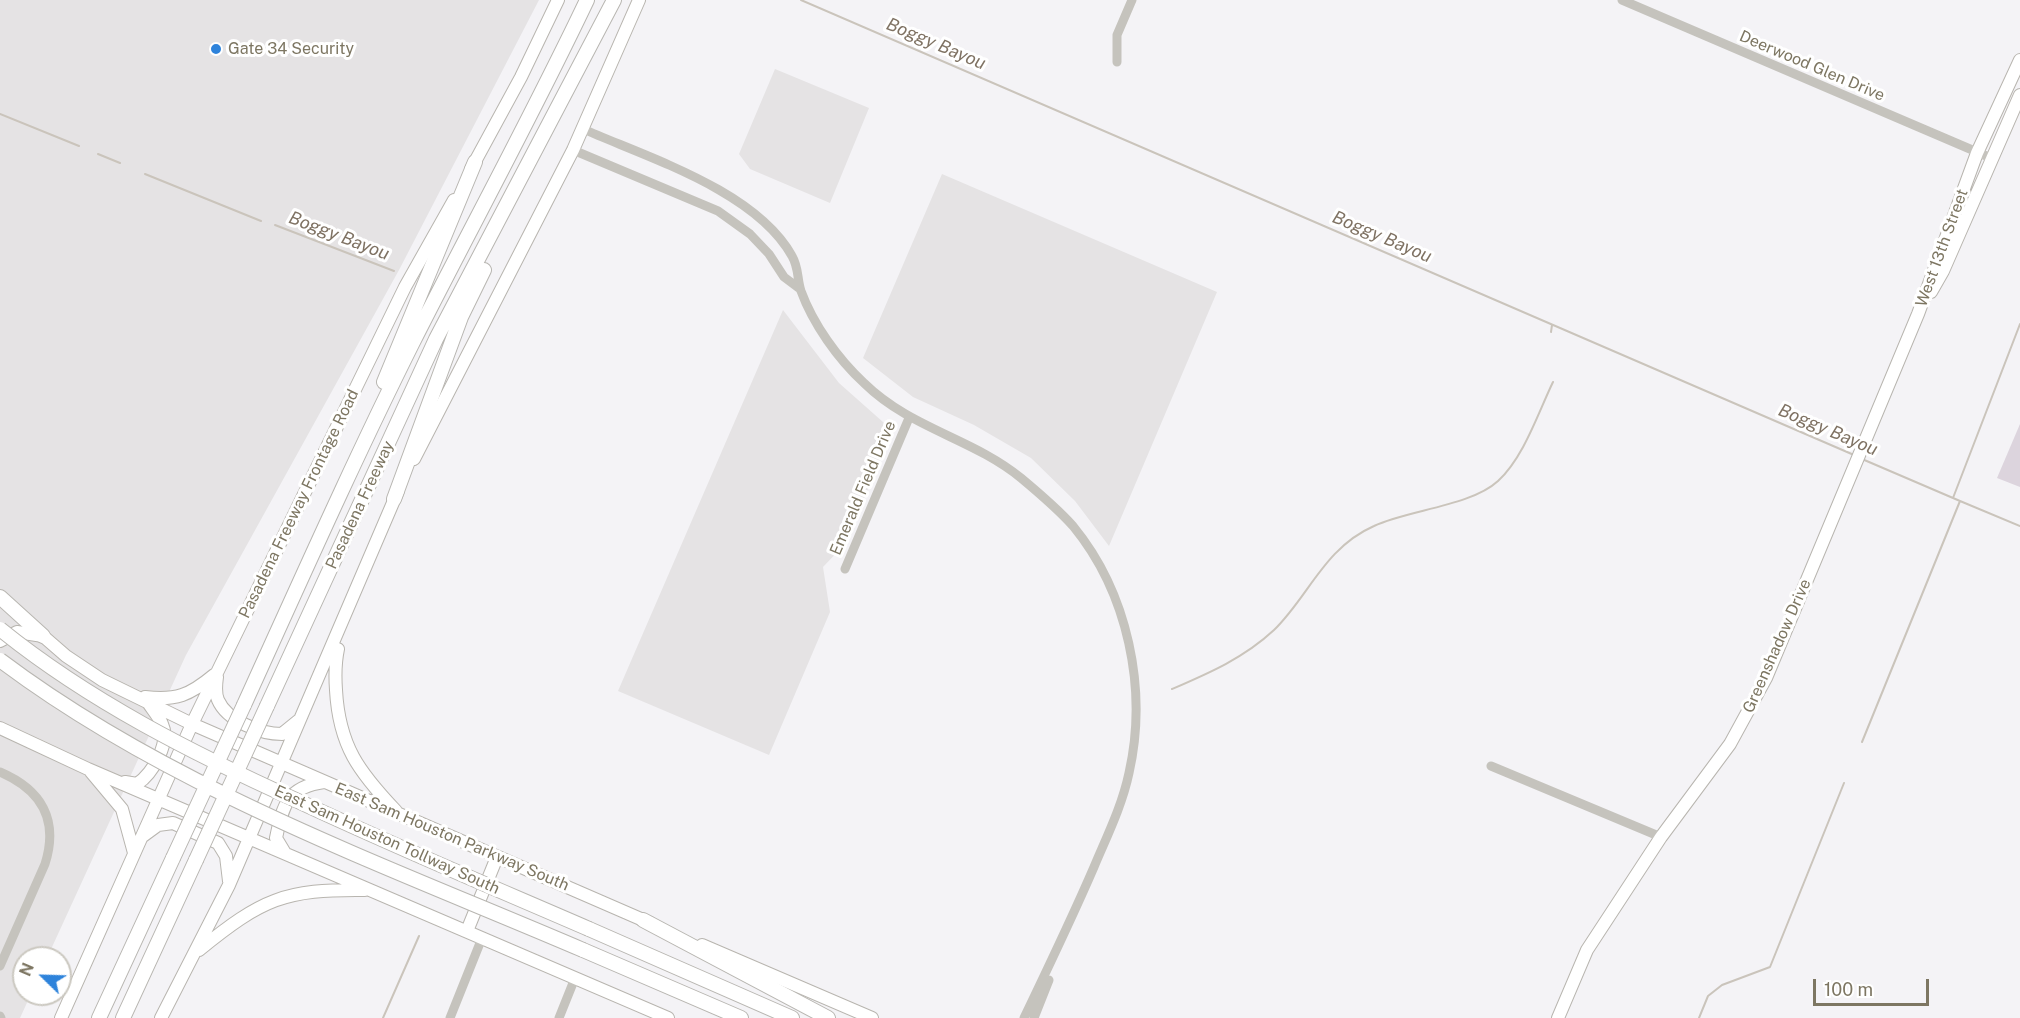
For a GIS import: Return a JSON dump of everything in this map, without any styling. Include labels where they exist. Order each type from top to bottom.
[{"type":"highway","name":"Pasadena Freeway","points":[[99,1018],[316,545],[412,344],[532,116],[587,0]]},
{"type":"highway","name":"Pasadena Freeway","points":[[123,1018],[436,339],[501,220],[614,0]]},
{"type":"highway","points":[[316,545],[476,162]]},
{"type":"highway","points":[[394,499],[461,317],[489,257],[501,220]]},
{"type":"highway","points":[[0,597],[43,636]]},
{"type":"highway","name":"East Sam Houston Tollway South","points":[[0,628],[80,685],[151,729],[237,774],[792,1018]]},
{"type":"highway","name":"East Sam Houston Tollway South","points":[[0,660],[66,706],[139,750],[227,796],[741,1018]]},
{"type":"highway","points":[[643,920],[828,1018]]},
{"type":"main road","name":"Pasadena Freeway Frontage Road","points":[[61,1018],[192,724],[405,287],[476,162],[558,0]]},
{"type":"main road","points":[[162,1018],[229,885],[394,499],[573,150],[639,0]]},
{"type":"main road","name":"West 13th Street","points":[[1918,314],[1977,153],[2020,60]]},
{"type":"main road","name":"West 13th Street","points":[[1918,314],[1943,271],[2020,95]]},
{"type":"main road","name":"Greenshadow Drive","points":[[1558,1018],[1587,950],[1661,837],[1730,744],[1766,678],[1918,314]]},
{"type":"main road","points":[[346,615],[335,663],[338,713],[343,737],[354,761],[369,783],[401,816]]},
{"type":"main road","points":[[0,641],[17,632],[43,636]]},
{"type":"main road","name":"East Sam Houston Parkway South","points":[[43,636],[66,656],[102,680],[192,724],[872,1018]]},
{"type":"main road","points":[[134,696],[165,699],[179,697],[196,690],[217,673]]},
{"type":"main road","points":[[217,673],[216,694],[219,703],[258,731],[282,734],[291,729],[304,713]]},
{"type":"main road","points":[[118,781],[137,784],[147,776],[163,745],[164,726],[148,702]]},
{"type":"main road","points":[[0,728],[88,769],[668,1018]]},
{"type":"main road","points":[[88,769],[122,809],[134,853]]},
{"type":"main road","points":[[285,853],[276,838],[280,819],[294,792],[303,785],[325,782]]},
{"type":"main road","points":[[141,838],[158,825],[173,823],[218,843],[226,856],[229,885]]},
{"type":"main road","points":[[467,932],[497,857]]},
{"type":"main road","points":[[195,952],[250,911],[277,899],[301,891],[371,890]]},
{"type":"street","points":[[1117,62],[1117,35],[1132,0]]},
{"type":"street","name":"Deerwood Glen Drive","points":[[1622,0],[1991,158]]},
{"type":"street","points":[[583,129],[723,192],[763,221],[783,243],[796,264],[800,289],[822,332],[866,385],[909,418],[991,458],[1017,475],[1073,526],[1098,564],[1124,626],[1132,660],[1136,699],[1131,760],[1120,803],[1071,919],[1034,1018]]},
{"type":"street","points":[[573,150],[713,208],[750,234],[769,254],[784,277],[800,289]]},
{"type":"street","points":[[713,208],[723,192]]},
{"type":"street","name":"Emerald Field Drive","points":[[845,569],[909,418]]},
{"type":"street","points":[[1491,766],[1661,837]]},
{"type":"street","points":[[0,772],[32,789],[40,800],[50,830],[50,848],[0,966]]},
{"type":"street","points":[[1024,1018],[1071,919]]},
{"type":"street","points":[[450,1018],[482,938]]},
{"type":"street","points":[[559,1018],[575,978]]},
{"type":"shaded area","points":[[0,0],[539,0],[399,270],[186,655],[53,946],[12,946],[12,1006],[26,1006],[20,1018],[0,1018]]},
{"type":"shaded area","points":[[775,69],[869,108],[830,203],[750,169],[739,154]]},
{"type":"shaded area","points":[[942,174],[1217,292],[1109,546],[1075,501],[1031,458],[974,425],[913,397],[863,358]]},
{"type":"shaded area","points":[[783,310],[839,383],[892,430],[846,543],[823,567],[830,612],[769,755],[618,691]]},
{"type":"shaded area","points":[[2020,424],[2020,487],[1997,478]]},
{"type":"waterway","name":"Boggy Bayou","points":[[801,0],[1854,455]]},
{"type":"waterway","name":"Boggy Bayou","points":[[0,114],[79,146]]},
{"type":"waterway","name":"Boggy Bayou","points":[[98,154],[120,163]]},
{"type":"waterway","name":"Boggy Bayou","points":[[145,174],[261,221]]},
{"type":"waterway","name":"Boggy Bayou","points":[[275,225],[394,271]]},
{"type":"waterway","points":[[1862,742],[1960,501],[1953,498],[2020,324]]},
{"type":"waterway","name":"Boggy Bayou","points":[[1551,332],[1552,325]]},
{"type":"waterway","points":[[1172,689],[1226,664],[1263,640],[1286,617],[1330,560],[1357,535],[1388,520],[1472,496],[1498,481],[1523,447],[1553,382]]},
{"type":"waterway","name":"Boggy Bayou","points":[[1862,459],[1953,498]]},
{"type":"waterway","points":[[1960,501],[2020,526]]},
{"type":"waterway","points":[[1699,1018],[1708,996],[1722,985],[1770,967],[1844,783]]},
{"type":"waterway","points":[[383,1018],[419,936]]},
{"type":"place","name":"Gate 34 Security","points":[[216,49]]}]
